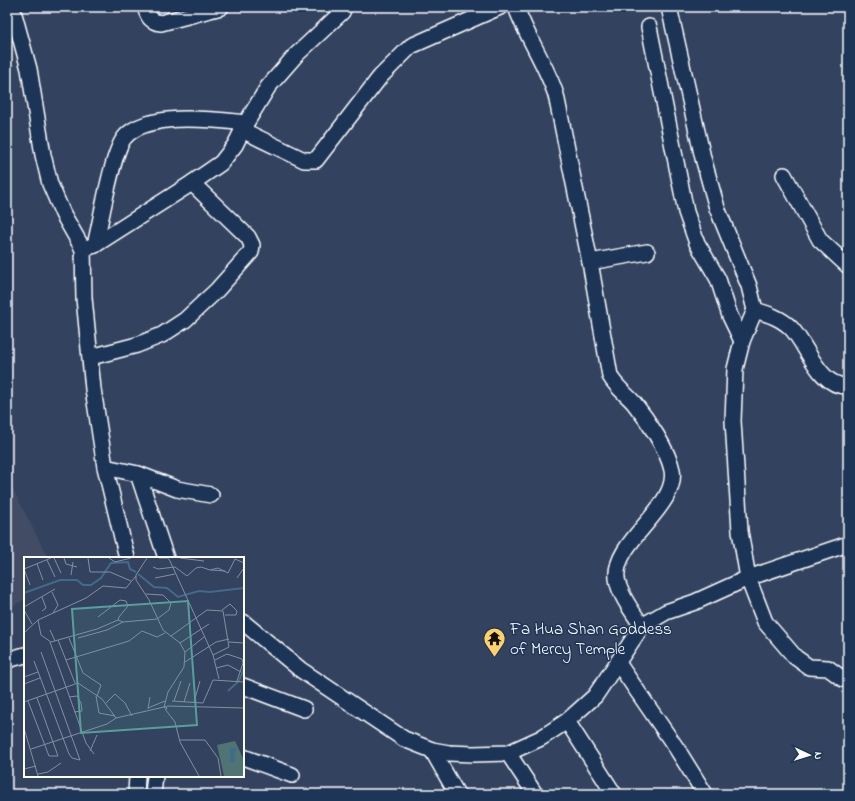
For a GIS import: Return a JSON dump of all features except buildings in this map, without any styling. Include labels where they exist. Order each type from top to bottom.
[{"type":"street","points":[[7,8],[12,7],[29,69],[43,155],[50,184],[63,214],[89,247]]},
{"type":"street","points":[[145,7],[150,19],[154,22],[161,23],[221,7]]},
{"type":"street","points":[[89,247],[192,184],[221,163],[235,145],[244,126],[268,87],[295,56],[342,12],[344,7]]},
{"type":"street","points":[[124,554],[105,467],[84,298],[89,247],[116,155],[126,136],[143,127],[180,119],[196,118],[244,126],[304,160],[316,160],[380,76],[411,46],[500,7]]},
{"type":"street","points":[[516,7],[522,25],[552,82],[556,95],[590,262],[610,376],[613,382],[642,414],[664,450],[672,470],[672,482],[666,498],[624,553],[618,566],[616,578],[619,586],[642,626]]},
{"type":"street","points":[[669,7],[703,158],[717,208],[749,286],[755,310],[742,341],[735,369],[733,421],[740,531],[748,578],[765,622],[795,657],[809,667],[828,668],[840,677],[848,679]]},
{"type":"street","points":[[649,27],[691,231],[704,257],[718,279],[730,316],[742,341]]},
{"type":"street","points":[[784,175],[820,240],[848,266]]},
{"type":"street","points":[[91,357],[137,345],[162,335],[185,320],[201,306],[249,256],[252,248],[248,237],[192,184]]},
{"type":"street","points":[[590,262],[648,252]]},
{"type":"street","points":[[755,310],[777,317],[791,328],[813,364],[831,381],[848,386]]},
{"type":"street","points":[[105,467],[138,474],[177,489],[211,495]]},
{"type":"street","points":[[138,474],[166,557]]},
{"type":"street","points":[[244,623],[301,670],[404,739],[432,750],[473,754],[508,753],[541,738],[567,721],[595,696],[618,664],[642,626],[666,612],[695,602],[748,578],[848,544]]},
{"type":"street","points":[[7,660],[24,655]]},
{"type":"street","points":[[618,664],[677,749],[705,794]]},
{"type":"street","points":[[244,686],[304,709]]},
{"type":"street","points":[[567,721],[614,794]]},
{"type":"street","points":[[432,750],[457,794]]},
{"type":"street","points":[[508,753],[535,794]]},
{"type":"street","points":[[244,757],[292,775]]},
{"type":"street","points":[[136,794],[137,777]]},
{"type":"shaded area","points":[[7,478],[47,557],[24,557],[24,600],[7,609]]},
{"type":"place","name":"Fa Hua Shan Goddess of Mercy Temple","points":[[494,658]]}]
